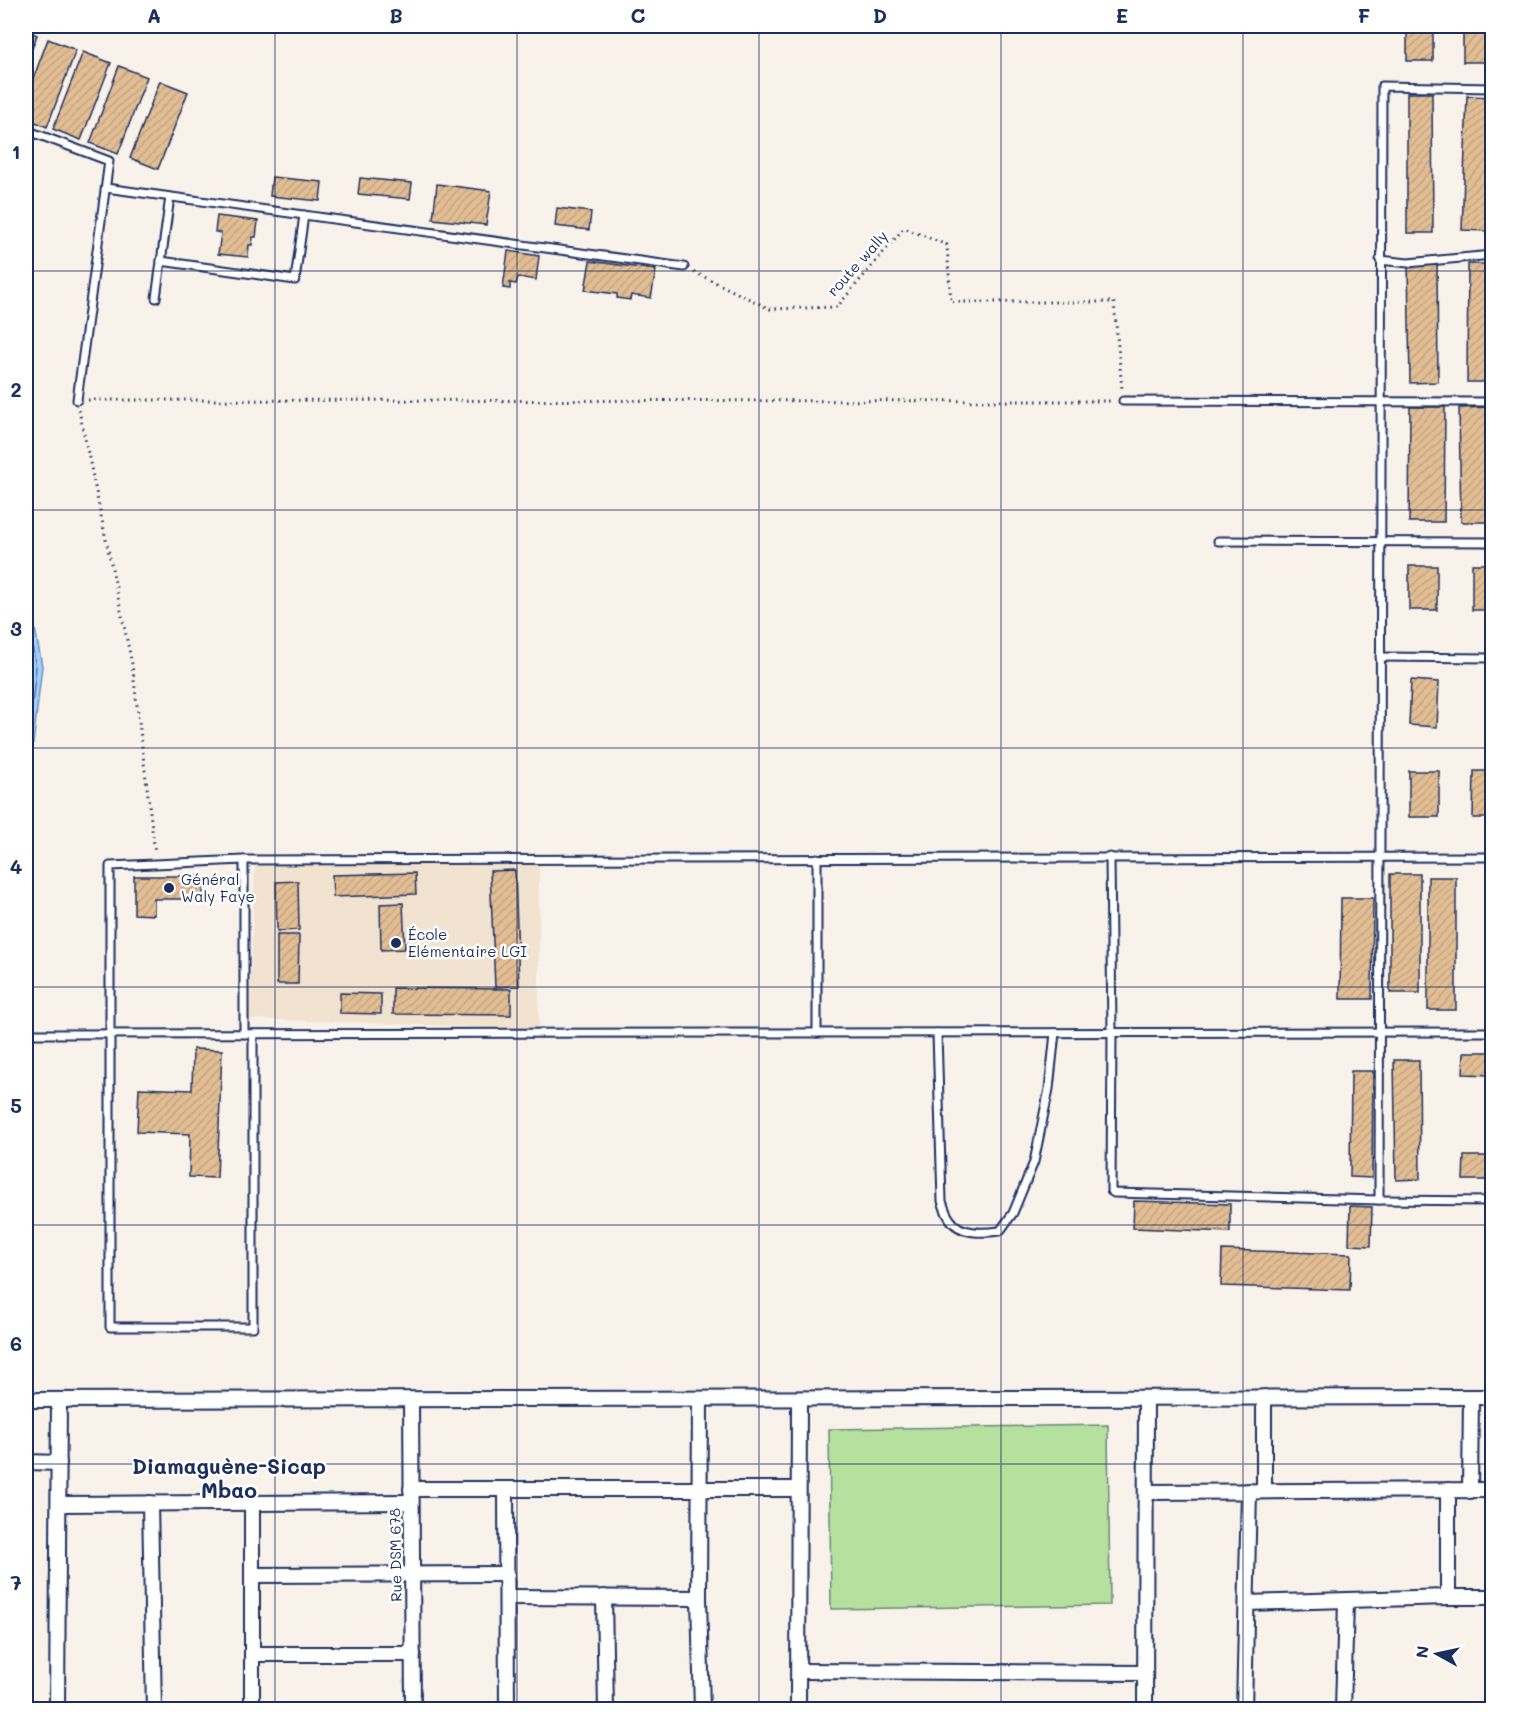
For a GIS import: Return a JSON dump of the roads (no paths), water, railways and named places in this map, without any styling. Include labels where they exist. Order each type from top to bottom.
[{"type":"street","points":[[1264,1397],[1264,1491]]},
{"type":"street","points":[[1470,1491],[1471,1397]]},
{"type":"street","points":[[26,1400],[1492,1397]]},
{"type":"street","points":[[798,1710],[799,1398]]},
{"type":"street","points":[[1145,1710],[1146,1398]]},
{"type":"street","points":[[700,1399],[699,1598],[702,1710]]},
{"type":"street","points":[[57,1710],[59,1400]]},
{"type":"street","name":"Rue DSM 678","points":[[411,1400],[413,1710]]},
{"type":"street","points":[[26,1462],[59,1463]]},
{"type":"street","points":[[59,1504],[252,1503],[506,1489],[798,1489]]},
{"type":"street","points":[[506,1489],[507,1710]]},
{"type":"street","points":[[1448,1490],[1448,1597]]},
{"type":"street","points":[[1146,1492],[1492,1490]]},
{"type":"street","points":[[1244,1710],[1249,1491]]},
{"type":"street","points":[[150,1503],[154,1710]]},
{"type":"street","points":[[252,1503],[252,1710]]},
{"type":"street","points":[[252,1575],[507,1574]]},
{"type":"street","points":[[507,1597],[699,1598]]},
{"type":"street","points":[[1247,1603],[1492,1597]]},
{"type":"street","points":[[604,1598],[606,1710]]},
{"type":"street","points":[[1343,1710],[1346,1601]]},
{"type":"street","points":[[253,1654],[413,1654]]},
{"type":"street","points":[[799,1671],[1145,1673]]},
{"type":"lane","points":[[1379,1200],[1382,86],[1492,88]]},
{"type":"lane","points":[[26,130],[109,161],[77,400]]},
{"type":"lane","points":[[106,188],[684,267]]},
{"type":"lane","points":[[156,298],[170,197]]},
{"type":"lane","points":[[161,261],[295,280],[304,215]]},
{"type":"lane","points":[[1380,260],[1408,263],[1492,255]]},
{"type":"lane","points":[[1124,401],[1492,402]]},
{"type":"lane","points":[[1218,542],[1492,542]]},
{"type":"lane","points":[[1380,657],[1492,658]]},
{"type":"lane","points":[[1110,857],[1111,1191],[1114,1193],[1379,1200],[1492,1201]]},
{"type":"lane","points":[[253,1034],[253,1326],[110,1327],[110,866],[244,860],[1492,857]]},
{"type":"lane","points":[[817,858],[817,1033]]},
{"type":"lane","points":[[244,860],[244,1034]]},
{"type":"lane","points":[[26,1034],[1492,1032]]},
{"type":"lane","points":[[937,1033],[942,1201],[951,1221],[961,1229],[982,1233],[1000,1231],[1013,1213],[1034,1162],[1049,1089],[1055,1033]]},
{"type":"water","points":[[26,580],[42,666],[30,770],[26,778]]},
{"type":"place","name":"Général Waly Faye","points":[[169,888]]},
{"type":"place","name":"École Elémentaire LGI","points":[[396,943]]},
{"type":"district","name":"Diamaguène-Sicap Mbao","points":[[229,1477]]}]
